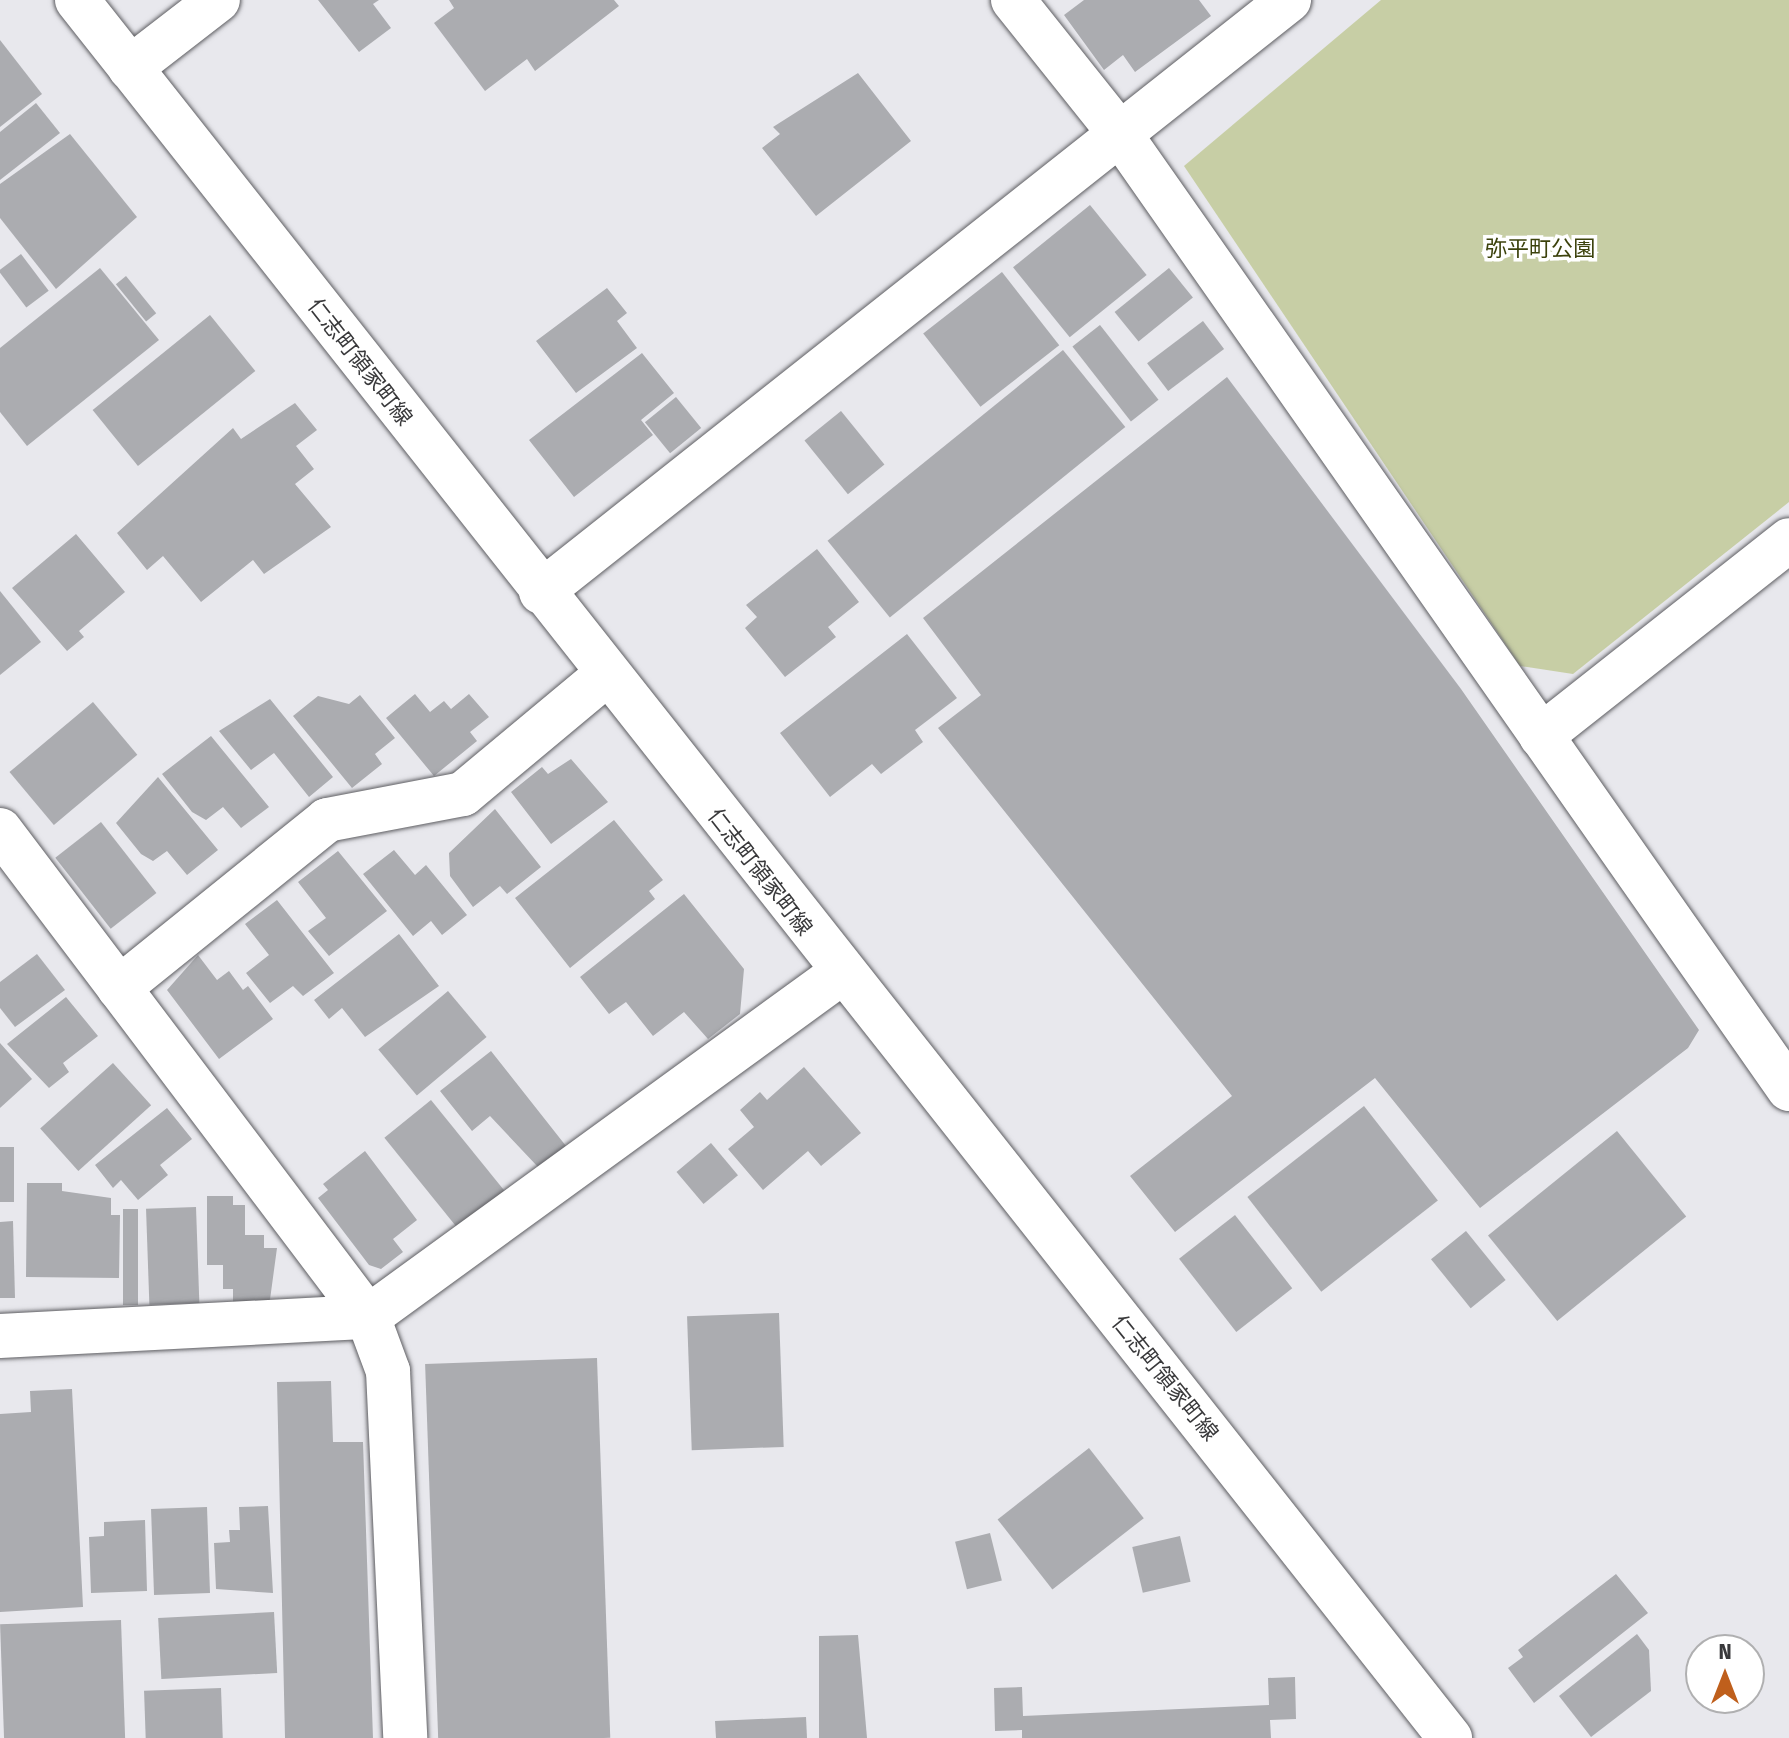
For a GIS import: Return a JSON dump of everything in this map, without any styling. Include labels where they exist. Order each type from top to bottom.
[{"type":"street","name":"仁志町領家町線","points":[[77,0],[840,974],[1450,1738]]},
{"type":"street","points":[[130,68],[218,0]]},
{"type":"street","points":[[1013,0],[1120,134],[1789,1089]]},
{"type":"street","points":[[541,592],[1289,0]]},
{"type":"street","points":[[1541,736],[1789,540]]},
{"type":"street","points":[[119,988],[327,820],[463,794],[606,675]]},
{"type":"street","points":[[0,830],[368,1317],[388,1371],[405,1738]]},
{"type":"street","points":[[0,1336],[368,1317],[840,974]]},
{"type":"green space","name":"弥平町公園","points":[[1381,0],[1789,0],[1789,502],[1573,674],[1520,666],[1184,166]]},
{"type":"building","points":[[318,0],[379,0],[373,4],[391,28],[359,52]]},
{"type":"building","points":[[449,0],[614,0],[619,6],[535,71],[527,59],[485,91],[434,23],[454,8]]},
{"type":"building","points":[[1084,0],[1199,0],[1211,16],[1135,72],[1123,55],[1104,70],[1064,15]]},
{"type":"building","points":[[0,40],[42,94],[0,127]]},
{"type":"building","points":[[858,73],[911,141],[816,216],[762,148],[780,134],[773,127]]},
{"type":"building","points":[[36,103],[60,133],[0,180],[0,132]]},
{"type":"building","points":[[70,134],[137,217],[56,289],[0,218],[0,184]]},
{"type":"building","points":[[1090,205],[1147,275],[1070,337],[1013,267]]},
{"type":"building","points":[[21,254],[49,291],[26,308],[0,273]]},
{"type":"building","points":[[100,268],[159,340],[27,446],[0,412],[0,348]]},
{"type":"building","points":[[1169,268],[1193,298],[1139,342],[1115,312]]},
{"type":"building","points":[[1002,272],[1059,345],[980,407],[923,334]]},
{"type":"building","points":[[126,276],[156,313],[146,321],[116,284]]},
{"type":"building","points":[[607,288],[627,313],[617,321],[637,348],[576,393],[536,341]]},
{"type":"building","points":[[210,315],[255,371],[138,466],[93,410]]},
{"type":"building","points":[[1203,321],[1224,349],[1168,391],[1147,363]]},
{"type":"building","points":[[1100,325],[1158,400],[1131,421],[1072,347]]},
{"type":"building","points":[[1063,350],[1125,427],[890,618],[828,541]]},
{"type":"building","points":[[642,353],[674,393],[641,420],[653,435],[574,497],[529,440]]},
{"type":"building","points":[[1227,377],[1461,689],[1699,1030],[1688,1048],[1480,1208],[1375,1078],[1175,1232],[1130,1176],[1232,1096],[938,728],[981,695],[923,618]]},
{"type":"building","points":[[676,397],[701,428],[670,453],[645,422]]},
{"type":"building","points":[[295,403],[317,430],[296,446],[314,469],[295,484],[331,527],[264,574],[253,560],[201,602],[163,556],[147,570],[117,533],[233,428],[241,439]]},
{"type":"building","points":[[841,411],[884,465],[848,494],[804,441]]},
{"type":"building","points":[[76,534],[125,592],[79,631],[84,637],[67,651],[12,588]]},
{"type":"building","points":[[817,549],[859,602],[828,627],[836,637],[785,677],[745,628],[757,617],[746,605]]},
{"type":"building","points":[[0,591],[41,642],[0,675]]},
{"type":"building","points":[[907,634],[957,698],[915,730],[923,742],[881,774],[872,764],[830,797],[780,733]]},
{"type":"building","points":[[415,694],[430,712],[444,701],[451,709],[469,694],[489,717],[470,732],[477,741],[434,776],[386,718]]},
{"type":"building","points":[[360,695],[395,738],[375,754],[382,764],[352,788],[293,716],[318,696],[349,704]]},
{"type":"building","points":[[270,699],[333,777],[309,797],[274,753],[251,770],[219,731]]},
{"type":"building","points":[[93,702],[137,755],[54,825],[10,772]]},
{"type":"building","points":[[211,736],[269,807],[241,828],[223,807],[206,820],[192,812],[162,774]]},
{"type":"building","points":[[571,759],[608,802],[551,844],[511,792],[542,767],[548,774]]},
{"type":"building","points":[[158,777],[218,850],[187,875],[167,851],[153,861],[141,854],[116,823]]},
{"type":"building","points":[[495,809],[541,867],[507,894],[500,886],[473,907],[450,876],[449,853]]},
{"type":"building","points":[[614,820],[663,880],[649,891],[655,899],[570,968],[515,898]]},
{"type":"building","points":[[101,822],[156,893],[111,929],[55,858]]},
{"type":"building","points":[[394,850],[415,875],[426,865],[467,915],[442,935],[431,921],[413,936],[363,874]]},
{"type":"building","points":[[338,851],[387,911],[329,956],[308,931],[326,918],[298,882]]},
{"type":"building","points":[[684,894],[744,969],[740,1014],[708,1039],[684,1012],[653,1036],[626,1002],[609,1014],[580,977]]},
{"type":"building","points":[[277,900],[334,973],[303,996],[293,986],[270,1003],[246,973],[269,955],[245,924]]},
{"type":"building","points":[[399,934],[439,986],[365,1037],[342,1008],[329,1019],[314,1000]]},
{"type":"building","points":[[37,954],[65,990],[15,1027],[0,1008],[0,982]]},
{"type":"building","points":[[198,955],[217,980],[229,971],[243,990],[248,986],[273,1019],[219,1059],[167,990]]},
{"type":"building","points":[[448,991],[487,1037],[417,1095],[378,1049]]},
{"type":"building","points":[[66,997],[98,1036],[63,1063],[69,1072],[49,1088],[7,1044]]},
{"type":"building","points":[[0,1043],[32,1079],[0,1108]]},
{"type":"building","points":[[491,1051],[566,1146],[538,1167],[490,1116],[472,1131],[440,1091]]},
{"type":"building","points":[[113,1063],[151,1105],[78,1171],[40,1129]]},
{"type":"building","points":[[804,1067],[861,1133],[821,1166],[808,1151],[763,1190],[728,1149],[754,1127],[740,1110],[760,1092],[767,1100]]},
{"type":"building","points":[[431,1100],[506,1192],[459,1230],[384,1138]]},
{"type":"building","points":[[1364,1106],[1438,1201],[1321,1292],[1247,1197]]},
{"type":"building","points":[[167,1108],[192,1139],[160,1165],[168,1175],[138,1200],[121,1180],[113,1188],[95,1165]]},
{"type":"building","points":[[1617,1131],[1686,1216],[1557,1321],[1488,1235]]},
{"type":"building","points":[[711,1143],[738,1175],[704,1204],[677,1172]]},
{"type":"building","points":[[0,1147],[14,1147],[14,1202],[0,1202]]},
{"type":"building","points":[[365,1151],[417,1220],[393,1239],[403,1252],[381,1269],[369,1265],[318,1198],[328,1190],[323,1184]]},
{"type":"building","points":[[27,1183],[62,1183],[62,1191],[111,1198],[111,1215],[120,1215],[119,1278],[26,1277]]},
{"type":"building","points":[[207,1196],[233,1196],[233,1205],[245,1205],[245,1235],[264,1235],[264,1248],[277,1248],[269,1307],[233,1307],[233,1289],[223,1289],[223,1265],[207,1265]]},
{"type":"building","points":[[196,1207],[199,1303],[149,1305],[146,1209]]},
{"type":"building","points":[[123,1209],[138,1209],[138,1305],[123,1305]]},
{"type":"building","points":[[1235,1215],[1292,1288],[1236,1332],[1179,1259]]},
{"type":"building","points":[[13,1221],[15,1298],[0,1298],[0,1222]]},
{"type":"building","points":[[1466,1231],[1506,1280],[1471,1308],[1431,1259]]},
{"type":"building","points":[[779,1313],[784,1447],[692,1450],[687,1316]]},
{"type":"building","points":[[597,1358],[610,1738],[438,1738],[425,1364]]},
{"type":"building","points":[[331,1381],[333,1442],[363,1442],[373,1738],[285,1738],[277,1382]]},
{"type":"building","points":[[72,1389],[83,1607],[0,1612],[0,1414],[31,1412],[30,1391]]},
{"type":"building","points":[[1089,1448],[1144,1518],[1052,1590],[998,1519]]},
{"type":"building","points":[[268,1506],[273,1593],[216,1589],[214,1543],[230,1542],[229,1530],[240,1530],[239,1507]]},
{"type":"building","points":[[207,1507],[210,1593],[154,1595],[151,1509]]},
{"type":"building","points":[[145,1520],[147,1591],[91,1593],[89,1537],[104,1536],[104,1522]]},
{"type":"building","points":[[990,1533],[1002,1581],[967,1589],[955,1542]]},
{"type":"building","points":[[1180,1536],[1191,1582],[1143,1593],[1132,1547]]},
{"type":"building","points":[[1616,1574],[1648,1613],[1534,1703],[1508,1668],[1523,1657],[1518,1650]]},
{"type":"building","points":[[274,1612],[277,1673],[161,1679],[158,1618]]},
{"type":"building","points":[[121,1620],[125,1738],[4,1738],[0,1624]]},
{"type":"building","points":[[1637,1634],[1649,1650],[1651,1691],[1591,1737],[1559,1696]]},
{"type":"building","points":[[858,1635],[867,1738],[819,1738],[819,1636]]},
{"type":"building","points":[[1295,1677],[1296,1719],[1270,1720],[1271,1738],[1022,1738],[1022,1730],[995,1731],[994,1688],[1022,1687],[1023,1716],[1269,1705],[1268,1678]]},
{"type":"building","points":[[221,1688],[223,1738],[146,1738],[144,1691]]},
{"type":"building","points":[[806,1717],[807,1738],[716,1738],[715,1721]]}]
